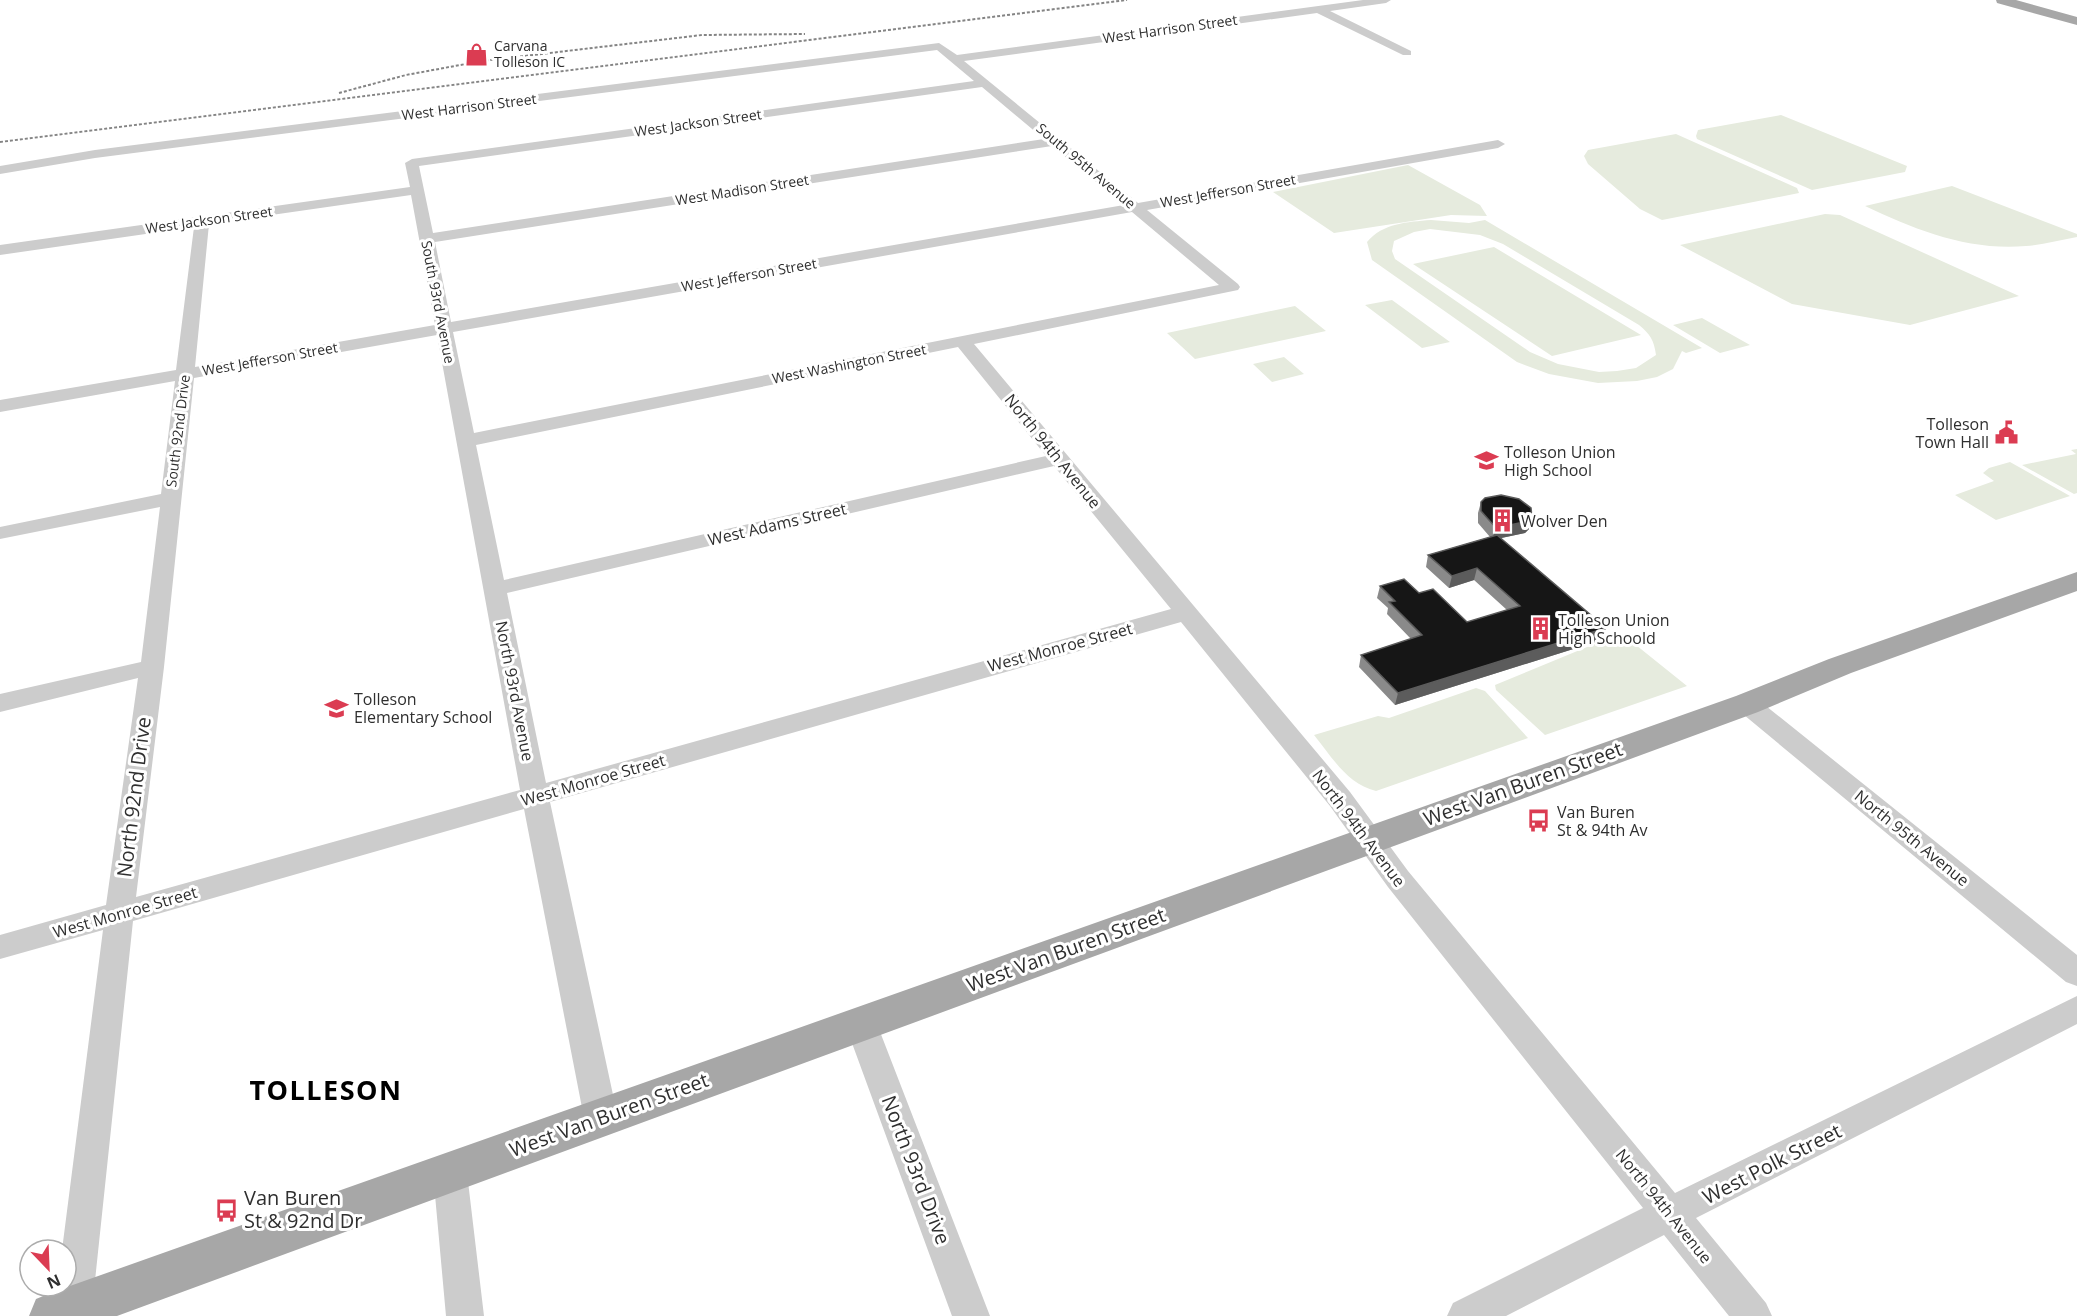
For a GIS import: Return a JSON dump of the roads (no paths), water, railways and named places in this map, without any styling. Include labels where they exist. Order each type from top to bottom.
[{"type":"main road","points":[[2002,0],[2077,21]]},
{"type":"main road","name":"West Van Buren Street","points":[[63,1312],[1747,704],[1840,666],[2077,581]]},
{"type":"street","name":"West Harrison Street","points":[[954,59],[1386,0]]},
{"type":"street","points":[[1318,9],[1407,53]]},
{"type":"street","name":"West Harrison Street","points":[[1,172],[95,154],[939,46]]},
{"type":"street","name":"South 95th Avenue","points":[[939,46],[1232,287]]},
{"type":"street","name":"West Jackson Street","points":[[412,163],[985,83]]},
{"type":"street","name":"West Madison Street","points":[[427,239],[1056,141]]},
{"type":"street","name":"West Jefferson Street","points":[[0,406],[1498,144]]},
{"type":"street","name":"South 93rd Avenue","points":[[412,163],[465,441]]},
{"type":"street","name":"West Jackson Street","points":[[0,250],[417,190]]},
{"type":"street","name":"South 92nd Drive","points":[[170,499],[202,220]]},
{"type":"street","name":"West Washington Street","points":[[465,441],[1232,287]]},
{"type":"street","name":"North 94th Avenue","points":[[963,342],[1340,799],[1404,887],[1754,1316]]},
{"type":"street","name":"North 93rd Avenue","points":[[465,441],[601,1118]]},
{"type":"street","name":"West Adams Street","points":[[495,589],[1059,459]]},
{"type":"street","points":[[0,533],[170,499]]},
{"type":"street","name":"North 92nd Drive","points":[[63,1312],[152,667],[170,499]]},
{"type":"street","name":"West Monroe Street","points":[[0,947],[1185,613]]},
{"type":"street","points":[[0,703],[152,667]]},
{"type":"street","name":"North 95th Avenue","points":[[1747,704],[2077,973]]},
{"type":"street","name":"West Polk Street","points":[[1466,1316],[2077,1009]]},
{"type":"street","name":"North 93rd Drive","points":[[861,1024],[971,1316]]},
{"type":"street","points":[[450,1173],[465,1316]]},
{"type":"railway","points":[[0,142],[1127,0]]},
{"type":"railway","points":[[339,93],[406,75],[482,61],[702,35],[805,34]]},
{"type":"place","name":"Carvana Tolleson IC","points":[[476,54]]},
{"type":"place","name":"Tolleson Town Hall","points":[[2007,433]]},
{"type":"place","name":"Tolleson Union High School","points":[[1486,461]]},
{"type":"place","name":"Wolver Den","points":[[1503,521]]},
{"type":"place","name":"Tolleson Union High Schoold","points":[[1540,629]]},
{"type":"place","name":"Tolleson Elementary School","points":[[336,708]]},
{"type":"place","name":"Van Buren St & 94th Av","points":[[1539,821]]},
{"type":"place","name":"Van Buren St & 92nd Dr","points":[[226,1210]]},
{"type":"district","name":"TOLLESON","points":[[326,1091]]}]
